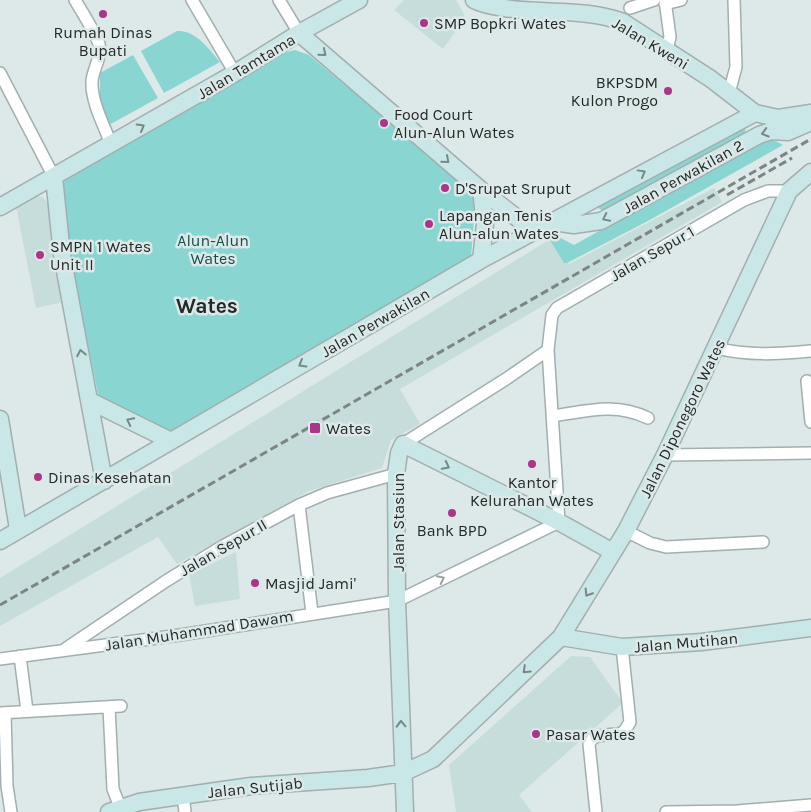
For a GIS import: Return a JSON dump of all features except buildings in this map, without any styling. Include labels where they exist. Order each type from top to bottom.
[{"type":"main road","points":[[300,33],[359,0]]},
{"type":"main road","name":"Jalan Kweni","points":[[474,0],[481,4],[515,9],[596,14],[623,22],[711,79],[755,114]]},
{"type":"main road","name":"Jalan Tamtama","points":[[0,207],[235,73],[300,33],[481,190],[534,232]]},
{"type":"main road","points":[[755,114],[778,118],[811,113]]},
{"type":"main road","name":"Jalan Perwakilan","points":[[0,541],[481,260],[755,114]]},
{"type":"main road","name":"Jalan Perwakilan 2","points":[[553,222],[574,225],[601,221],[759,135],[770,131],[788,132],[811,122]]},
{"type":"main road","points":[[789,192],[811,172]]},
{"type":"main road","points":[[54,177],[62,255],[104,481]]},
{"type":"main road","points":[[481,190],[485,224],[481,260]]},
{"type":"main road","name":"Jalan Diponegoro Wates","points":[[561,637],[626,531],[665,455],[789,192]]},
{"type":"main road","points":[[90,401],[171,441]]},
{"type":"main road","points":[[0,419],[18,529]]},
{"type":"main road","points":[[402,444],[559,522],[613,552]]},
{"type":"main road","name":"Jalan Stasiun","points":[[402,444],[396,474],[405,812]]},
{"type":"main road","name":"Jalan Mutihan","points":[[561,637],[622,647],[702,642],[811,628]]},
{"type":"main road","name":"Jalan Sutijab","points":[[114,810],[139,802],[251,786],[368,778],[403,773],[433,759],[561,637]]},
{"type":"street","points":[[75,0],[99,44],[100,54],[93,74],[92,84],[94,97],[111,144]]},
{"type":"street","points":[[192,0],[235,73]]},
{"type":"street","points":[[279,0],[300,33]]},
{"type":"street","points":[[630,8],[654,0]]},
{"type":"street","points":[[667,50],[670,37],[665,2],[680,0]]},
{"type":"street","points":[[729,93],[736,67],[734,0]]},
{"type":"street","points":[[0,73],[54,177]]},
{"type":"street","name":"Jalan Sepur 1","points":[[559,522],[548,350],[552,315],[557,308],[744,200],[768,191],[789,192]]},
{"type":"street","points":[[716,348],[766,355],[811,351]]},
{"type":"street","points":[[402,444],[506,379],[548,350]]},
{"type":"street","points":[[807,381],[811,422]]},
{"type":"street","points":[[553,416],[611,408],[628,410],[648,418]]},
{"type":"street","points":[[665,455],[811,453]]},
{"type":"street","name":"Jalan Sepur II","points":[[64,650],[166,580],[298,505],[327,494],[396,474]]},
{"type":"street","points":[[298,505],[312,613]]},
{"type":"street","name":"Jalan Muhammad Dawam","points":[[0,660],[180,635],[398,601],[559,522]]},
{"type":"street","points":[[626,531],[650,543],[666,547],[763,542]]},
{"type":"street","points":[[596,812],[588,744],[596,736],[626,730],[630,722],[622,647]]},
{"type":"street","points":[[20,656],[27,711]]},
{"type":"street","points":[[11,812],[7,786],[3,713],[115,707],[114,810]]},
{"type":"street","points":[[183,795],[185,812]]},
{"type":"street","points":[[666,812],[805,808]]},
{"type":"shaded area","name":"SMP Bopkri Wates","points":[[404,0],[456,0],[464,14],[463,21],[443,49],[394,10]]},
{"type":"shaded area","points":[[714,188],[722,202],[400,389],[420,424],[391,440],[382,468],[309,491],[177,564],[158,537],[0,626],[0,578],[552,238],[569,264]]},
{"type":"shaded area","name":"SMPN 1 Wates Unit II","points":[[37,196],[43,197],[47,203],[64,302],[36,308],[16,207]]},
{"type":"shaded area","points":[[236,552],[240,599],[195,606],[189,574]]},
{"type":"shaded area","name":"Pasar Wates","points":[[571,656],[590,657],[623,703],[519,795],[532,812],[456,812],[449,765]]},
{"type":"green space","points":[[177,31],[196,37],[207,46],[220,62],[164,93],[141,51]]},
{"type":"green space","name":"Alun-Alun Wates","points":[[295,50],[309,55],[476,195],[471,257],[170,431],[99,399],[58,196],[67,176],[279,54]]},
{"type":"green space","points":[[133,55],[158,98],[107,126],[100,100],[100,73]]},
{"type":"green space","points":[[746,127],[744,135],[605,212],[598,208],[600,201]]},
{"type":"green space","points":[[768,137],[783,145],[646,222],[567,263],[564,263],[545,232],[547,231],[574,245]]},
{"type":"railway","points":[[0,605],[811,139]]},
{"type":"railway","points":[[727,195],[792,158]]},
{"type":"place","name":"Rumah Dinas Bupati","points":[[103,14]]},
{"type":"place","name":"SMP Bopkri Wates","points":[[424,23]]},
{"type":"place","name":"BKPSDM Kulon Progo","points":[[668,91]]},
{"type":"place","name":"Food Court Alun-Alun Wates","points":[[384,123]]},
{"type":"place","name":"D'Srupat Sruput","points":[[445,188]]},
{"type":"place","name":"Lapangan Tenis Alun-alun Wates","points":[[429,224]]},
{"type":"place","name":"SMPN 1 Wates Unit II","points":[[40,255]]},
{"type":"place","name":"Wates","points":[[315,428]]},
{"type":"place","name":"Kantor Kelurahan Wates","points":[[532,464]]},
{"type":"place","name":"Dinas Kesehatan","points":[[38,477]]},
{"type":"place","name":"Bank BPD","points":[[452,513]]},
{"type":"place","name":"Masjid Jami'","points":[[255,583]]},
{"type":"place","name":"Pasar Wates","points":[[536,734]]},
{"type":"district","name":"Wates","points":[[207,306]]}]
